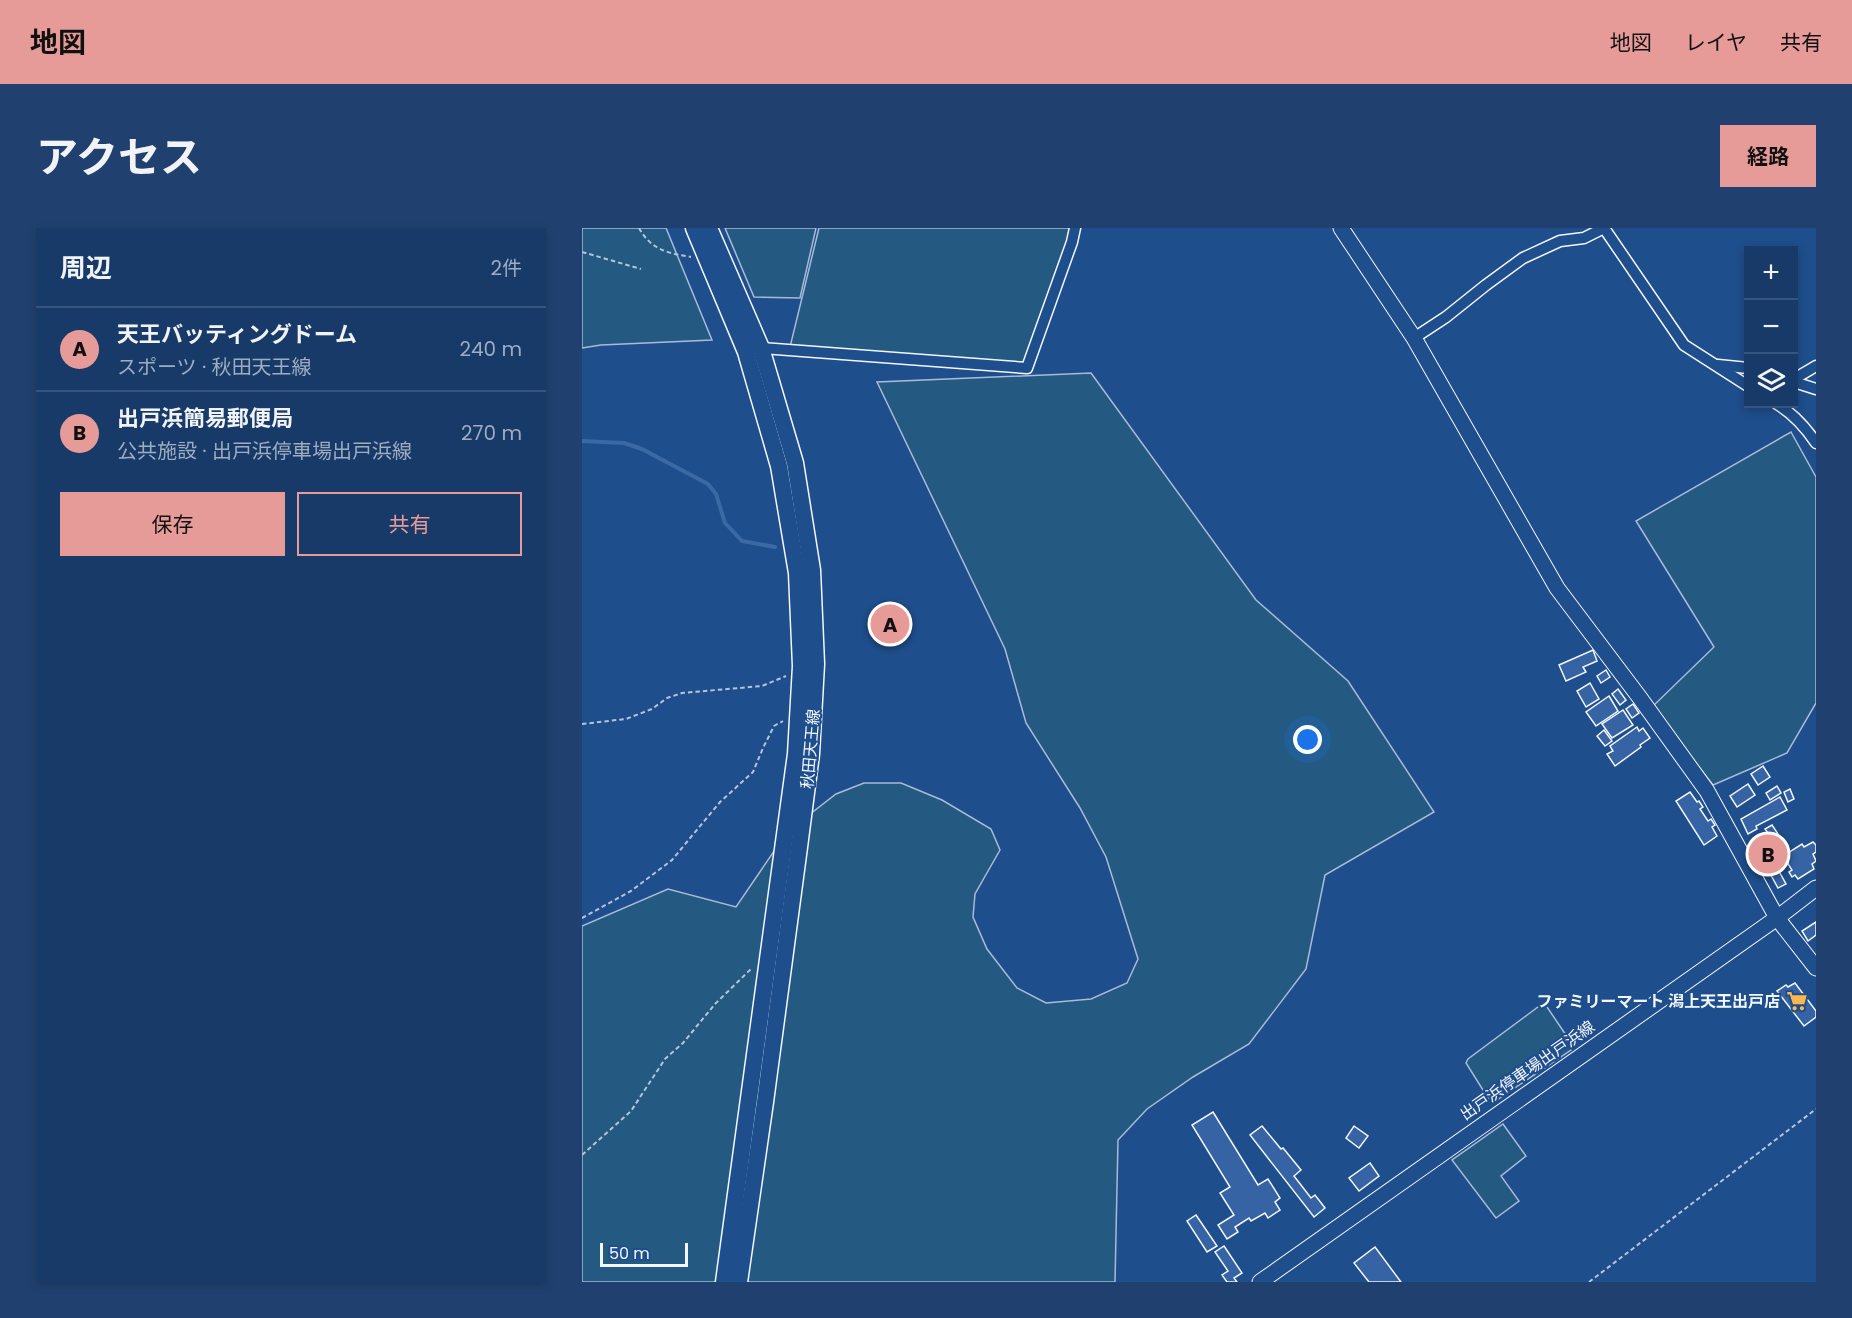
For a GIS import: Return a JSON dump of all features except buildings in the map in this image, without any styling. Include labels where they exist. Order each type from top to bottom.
[{"type":"main road","name":"秋田天王線","points":[[694,228],[746,352],[779,466],[797,573],[801,669],[796,754],[724,1282]]},
{"type":"main road","name":"秋田天王線","points":[[709,228],[761,348],[795,463],[812,570],[816,664],[811,754],[801,836],[739,1282]]},
{"type":"street","points":[[761,348],[1028,368],[1075,228]]},
{"type":"street","points":[[1341,228],[1414,338],[1557,588],[1707,791],[1777,918],[1816,968]]},
{"type":"street","points":[[1414,338],[1446,317],[1523,258],[1560,241],[1584,238],[1604,228],[1684,345],[1744,383]]},
{"type":"street","points":[[1715,365],[1744,368]]},
{"type":"street","points":[[1798,378],[1816,366]]},
{"type":"street","points":[[1798,382],[1816,389]]},
{"type":"street","points":[[1783,408],[1816,443]]},
{"type":"street","name":"出戸浜停車場出戸浜線","points":[[1260,1282],[1777,918],[1816,888]]},
{"type":"path","points":[[639,228],[645,239],[665,253],[709,260]]},
{"type":"path","points":[[582,252],[641,269]]},
{"type":"path","points":[[582,724],[626,719],[652,709],[667,698],[682,693],[762,686],[801,669]]},
{"type":"path","points":[[582,918],[631,891],[672,860],[720,802],[753,772],[774,726],[786,719],[798,718]]},
{"type":"path","points":[[582,1155],[631,1111],[665,1059],[683,1043],[715,1004],[754,966],[768,960]]},
{"type":"path","points":[[1589,1282],[1816,1109]]},
{"type":"shaded area","points":[[582,228],[666,228],[712,340],[601,345],[582,348]]},
{"type":"shaded area","points":[[725,228],[816,228],[800,298],[754,297]]},
{"type":"shaded area","points":[[819,228],[1072,228],[1025,365],[790,347]]},
{"type":"shaded area","points":[[1091,373],[1256,600],[1348,681],[1434,812],[1325,875],[1306,969],[1249,1044],[1193,1077],[1147,1109],[1118,1140],[1115,1282],[582,1282],[582,926],[668,889],[736,907],[787,832],[836,794],[864,783],[901,783],[942,800],[991,829],[1000,850],[975,894],[973,917],[987,949],[1017,988],[1046,1003],[1091,999],[1127,983],[1138,959],[1106,857],[1080,808],[1026,723],[1005,649],[877,382]]},
{"type":"shaded area","points":[[1791,432],[1816,477],[1816,703],[1787,753],[1713,785],[1652,707],[1714,647],[1636,521]]},
{"type":"shaded area","points":[[1545,1004],[1572,1044],[1571,1050],[1497,1100],[1488,1098],[1466,1063],[1468,1059]]},
{"type":"shaded area","points":[[1503,1124],[1526,1156],[1501,1176],[1519,1201],[1496,1218],[1452,1160]]},
{"type":"waterway","points":[[582,441],[624,443],[642,449],[708,484],[716,494],[725,523],[742,541],[775,547]]},
{"type":"place","name":"天王バッティングドーム","points":[[890,624]]},
{"type":"place","name":"出戸浜簡易郵便局","points":[[1768,854]]},
{"type":"place","name":"ファミリーマート 潟上天王出戸店","points":[[1797,1001]]}]
